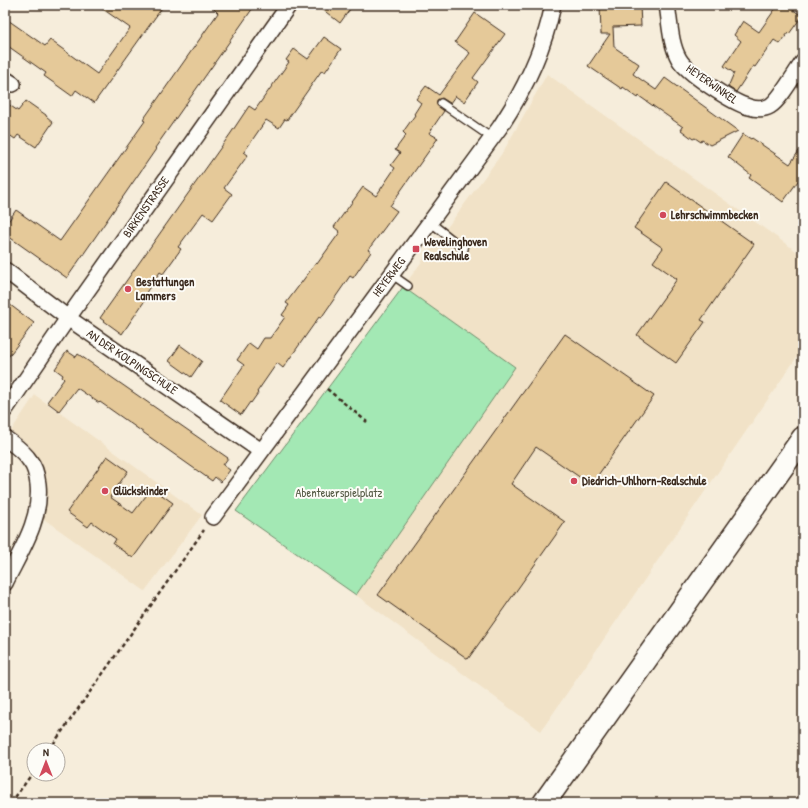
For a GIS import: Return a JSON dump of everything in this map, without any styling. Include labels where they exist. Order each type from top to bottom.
[{"type":"main road","points":[[544,803],[803,438]]},
{"type":"street","name":"BIRKENSTRASSE","points":[[5,410],[68,318],[289,5]]},
{"type":"street","name":"HEYERWEG","points":[[214,516],[511,111],[529,76],[542,45],[553,5]]},
{"type":"street","name":"HEYERWINKEL","points":[[667,5],[674,46],[682,64],[690,71],[742,105],[758,109],[770,106],[777,99],[803,62]]},
{"type":"street","name":"AN DER KOLPINGSCHULE","points":[[5,270],[68,318],[261,450]]},
{"type":"street","points":[[5,438],[26,455],[34,466],[38,496],[37,511],[33,524],[5,583]]},
{"type":"lane","points":[[441,103],[492,138]]},
{"type":"lane","points":[[430,222],[464,249]]},
{"type":"lane","points":[[391,274],[408,286]]},
{"type":"path","points":[[314,379],[368,422]]},
{"type":"path","points":[[55,742],[214,516]]},
{"type":"path","points":[[11,803],[26,782]]},
{"type":"shaded area","name":"Diedrich-Uhlhorn-Realschule","points":[[547,74],[803,256],[803,348],[541,731],[356,595],[515,367],[403,287],[503,152]]},
{"type":"shaded area","name":"Glückskinder","points":[[35,395],[202,515],[145,591],[41,517],[41,468],[30,446],[11,431]]},
{"type":"green space","name":"Abenteuerspielplatz","points":[[403,287],[515,367],[356,595],[236,511]]},
{"type":"building","points":[[97,5],[164,5],[94,103],[76,90],[72,96],[44,76],[46,73],[5,44],[5,18],[45,46],[50,40],[97,74],[130,28]]},
{"type":"building","points":[[210,5],[255,5],[155,148],[156,149],[67,278],[5,234],[5,226],[16,210],[60,241],[145,121],[143,120],[218,13]]},
{"type":"building","points":[[317,5],[353,5],[340,23]]},
{"type":"building","points":[[600,5],[640,5],[641,26],[613,27],[614,47],[639,64],[633,74],[656,90],[665,78],[738,131],[710,145],[702,140],[701,142],[695,138],[693,139],[681,130],[683,127],[639,96],[638,98],[623,87],[622,89],[588,66],[610,34],[601,34]]},
{"type":"building","points":[[778,5],[786,5],[802,16],[780,44],[774,40],[755,67],[753,66],[736,92],[728,87],[734,73],[724,66],[741,41],[734,35],[743,21],[759,32]]},
{"type":"building","points":[[475,13],[505,34],[473,78],[478,82],[464,102],[455,96],[450,103],[442,98],[437,100],[437,105],[444,111],[429,133],[438,138],[390,206],[397,211],[368,250],[371,252],[353,278],[350,276],[321,318],[319,317],[283,368],[277,363],[257,392],[258,393],[241,415],[220,400],[244,365],[237,360],[249,343],[257,349],[264,338],[270,338],[285,317],[282,315],[289,305],[286,303],[340,232],[334,227],[363,187],[376,196],[395,168],[391,165],[400,153],[395,150],[406,135],[403,132],[415,115],[414,114],[421,103],[416,99],[426,86],[439,95],[470,53],[455,42]]},
{"type":"building","points":[[324,37],[341,49],[325,72],[322,70],[287,120],[285,119],[279,128],[266,120],[244,152],[248,155],[224,188],[232,194],[213,220],[203,213],[178,247],[181,249],[163,274],[160,272],[145,294],[148,296],[122,334],[100,318],[249,106],[255,110],[289,62],[286,60],[294,49],[308,59]]},
{"type":"building","points":[[26,101],[46,115],[53,122],[36,147],[18,135],[15,139],[5,132],[5,102],[18,111]]},
{"type":"building","points":[[743,134],[751,139],[752,138],[790,164],[803,145],[803,174],[783,202],[749,178],[751,175],[728,157]]},
{"type":"building","points":[[666,182],[754,244],[701,320],[705,322],[676,363],[637,335],[677,279],[653,262],[663,248],[634,228]]},
{"type":"building","points":[[5,301],[34,323],[5,361]]},
{"type":"building","points":[[565,334],[654,396],[591,485],[536,447],[511,484],[565,522],[468,659],[378,595]]},
{"type":"building","points":[[180,345],[202,361],[191,377],[169,361]]},
{"type":"building","points":[[67,351],[76,357],[78,354],[228,458],[223,465],[230,470],[221,482],[215,477],[212,481],[100,402],[99,403],[77,388],[59,411],[47,402],[64,379],[62,377],[63,375],[55,369]]},
{"type":"building","points":[[107,456],[128,471],[110,497],[133,513],[152,488],[173,503],[133,558],[113,544],[116,539],[92,522],[88,527],[67,512]]},
{"type":"place","name":"Lehrschwimmbecken","points":[[663,215]]},
{"type":"place","name":"Wevelinghoven Realschule","points":[[416,249]]},
{"type":"place","name":"Bestattungen Lammers","points":[[128,289]]},
{"type":"place","name":"Diedrich-Uhlhorn-Realschule","points":[[574,481]]},
{"type":"place","name":"Glückskinder","points":[[105,491]]}]
